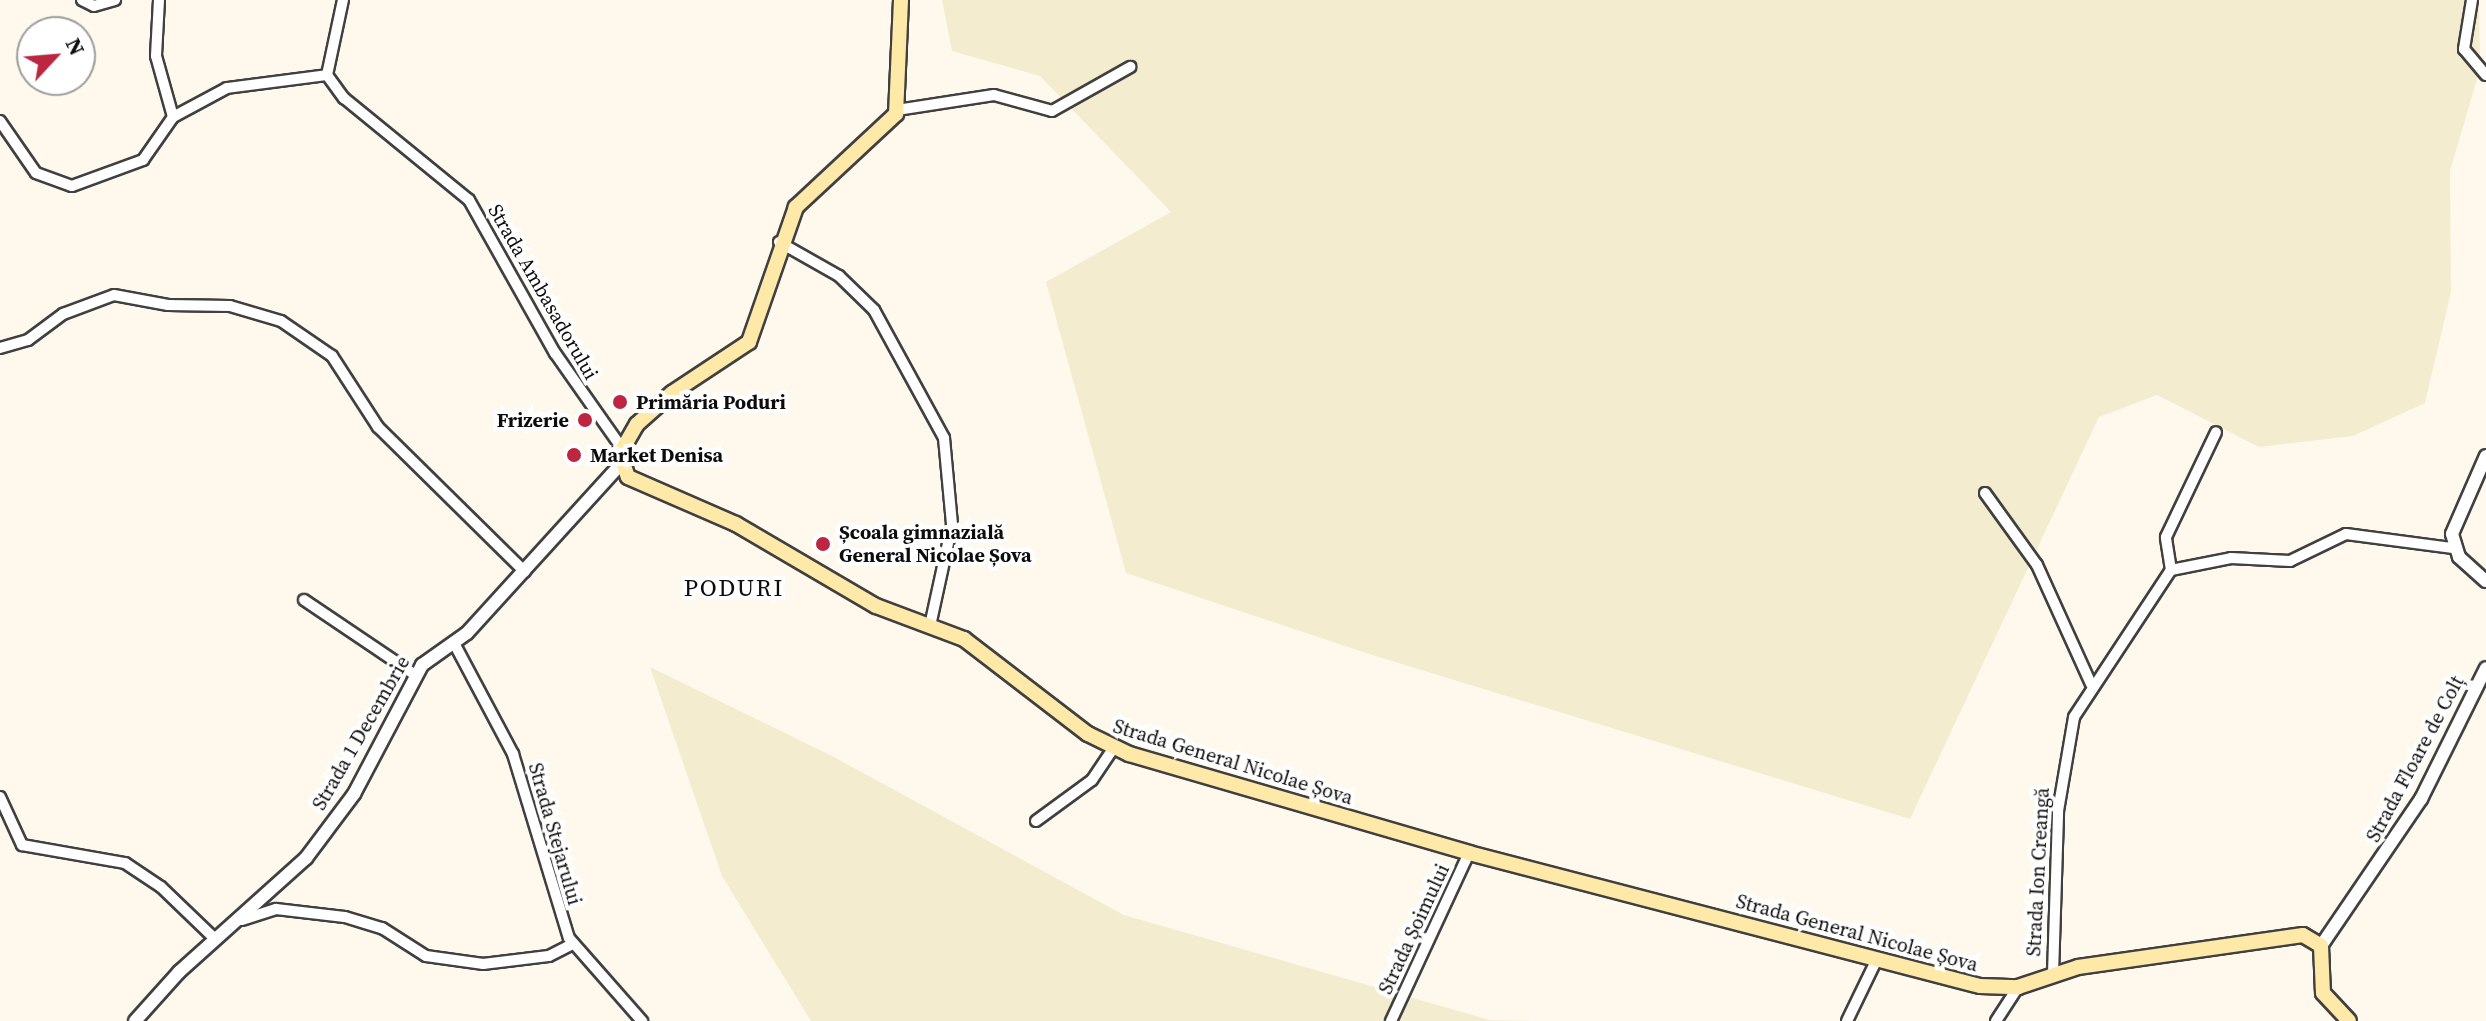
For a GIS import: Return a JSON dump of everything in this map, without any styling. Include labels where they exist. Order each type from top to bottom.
[{"type":"main road","points":[[620,465],[621,447],[661,401],[744,348],[759,322],[779,242],[803,197],[897,110],[901,0]]},
{"type":"main road","name":"Strada General Nicolae Șova","points":[[620,465],[636,482],[736,524],[876,606],[971,643],[1113,749],[1469,853],[1980,986],[2018,987],[2053,974],[2291,935],[2311,938],[2321,946]]},
{"type":"main road","points":[[2321,946],[2323,993],[2349,1021]]},
{"type":"street","points":[[82,0],[94,6],[115,0]]},
{"type":"street","points":[[159,0],[156,56],[173,117]]},
{"type":"street","points":[[0,121],[36,173],[72,186],[143,160],[173,117],[240,84],[327,75],[343,0]]},
{"type":"street","points":[[2472,0],[2464,49],[2486,75]]},
{"type":"street","points":[[897,110],[994,95],[1052,111],[1130,67]]},
{"type":"street","name":"Strada Ambasadorului","points":[[327,75],[344,98],[469,200],[555,353],[621,447]]},
{"type":"street","points":[[779,242],[839,276],[874,310],[944,438],[952,525],[930,626]]},
{"type":"street","points":[[0,348],[28,340],[75,308],[114,295],[168,305],[230,306],[281,321],[325,348],[378,427],[525,572]]},
{"type":"street","points":[[2216,432],[2166,537],[2171,570],[2231,558],[2290,561],[2346,534],[2453,548],[2486,581]]},
{"type":"street","points":[[2453,548],[2452,534],[2486,456]]},
{"type":"street","name":"Strada 1 Decembrie","points":[[135,1021],[216,940],[298,867],[346,807],[415,675],[454,643],[525,572],[620,465]]},
{"type":"street","points":[[1985,493],[2037,565],[2091,684]]},
{"type":"street","name":"Strada Ion Creangă","points":[[2053,974],[2059,800],[2074,717],[2091,684],[2171,570]]},
{"type":"street","points":[[304,600],[415,675]]},
{"type":"street","name":"Strada Stejarului","points":[[454,643],[513,754],[573,944],[642,1021]]},
{"type":"street","name":"Strada Floare de Colț","points":[[2321,946],[2421,799],[2486,668]]},
{"type":"street","points":[[1036,821],[1092,780],[1113,749]]},
{"type":"street","points":[[0,797],[22,845],[125,863],[161,887],[216,940]]},
{"type":"street","name":"Strada Șoimului","points":[[1391,1021],[1469,853]]},
{"type":"street","points":[[242,920],[276,909],[345,917],[382,928],[426,956],[483,964],[549,956],[573,944]]},
{"type":"street","points":[[1847,1021],[1877,959]]},
{"type":"street","points":[[1996,1021],[2018,987]]},
{"type":"shaded area","points":[[942,0],[2479,0],[2480,69],[2450,171],[2451,292],[2425,403],[2353,436],[2259,447],[2157,395],[2099,417],[1910,819],[1369,654],[1126,573],[1046,282],[1171,212],[1040,76],[952,51]]},
{"type":"shaded area","points":[[650,667],[834,757],[1124,915],[1490,1020],[1533,1021],[811,1021],[722,876]]},
{"type":"place","name":"Primăria Poduri","points":[[620,402]]},
{"type":"place","name":"Frizerie","points":[[585,420]]},
{"type":"place","name":"Market Denisa","points":[[574,455]]},
{"type":"place","name":"Școala gimnazială General Nicolae Șova","points":[[823,544]]},
{"type":"district","name":"PODURI","points":[[734,588]]}]
